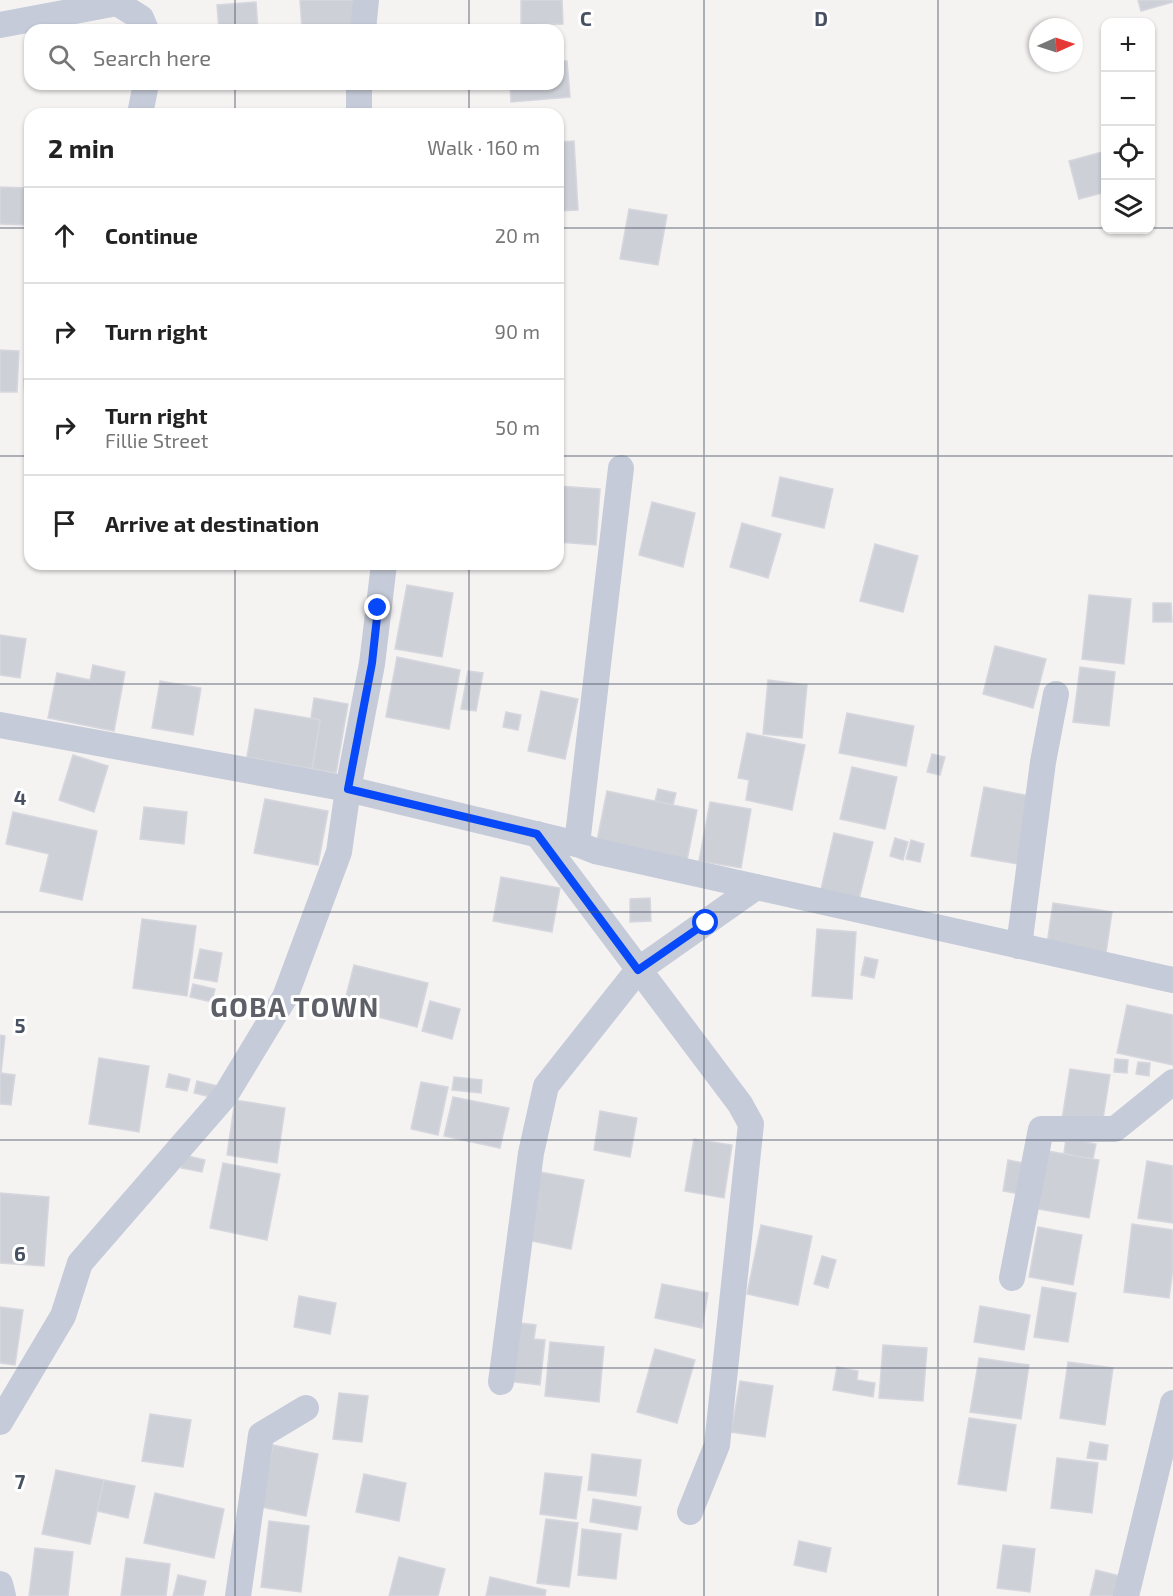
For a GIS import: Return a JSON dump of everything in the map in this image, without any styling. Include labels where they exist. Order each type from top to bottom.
[{"type":"street","points":[[364,24],[366,0]]},
{"type":"street","points":[[0,25],[117,3],[141,18],[144,24]]},
{"type":"street","points":[[141,108],[145,90]]},
{"type":"street","points":[[359,90],[359,108]]},
{"type":"street","points":[[578,844],[621,468]]},
{"type":"street","points":[[0,1422],[63,1316],[80,1263],[225,1095],[285,997],[339,852],[348,789],[372,663],[383,570]]},
{"type":"street","points":[[1019,946],[1043,762],[1056,693]]},
{"type":"street","points":[[0,725],[348,789],[578,844],[595,851],[1173,980]]},
{"type":"street","points":[[537,834],[740,1104],[751,1124],[717,1445],[690,1512]]},
{"type":"street","points":[[501,1382],[531,1152],[546,1086],[638,970],[756,887]]},
{"type":"street","points":[[1012,1278],[1041,1129],[1115,1129],[1173,1082]]},
{"type":"street","points":[[1126,1596],[1173,1403]]},
{"type":"street","points":[[238,1596],[261,1435],[306,1408]]},
{"type":"street","points":[[0,1584],[3,1596]]},
{"type":"building","points":[[300,0],[355,0],[356,24],[302,24]]},
{"type":"building","points":[[521,0],[562,0],[563,24],[521,24]]},
{"type":"building","points":[[1138,0],[1173,0],[1173,2],[1141,11]]},
{"type":"building","points":[[256,2],[258,24],[219,24],[217,5]]},
{"type":"building","points":[[564,61],[567,61],[570,97],[511,102],[510,90],[564,90]]},
{"type":"building","points":[[574,141],[578,210],[564,211],[564,142]]},
{"type":"building","points":[[1101,152],[1101,193],[1079,199],[1069,161]]},
{"type":"building","points":[[0,187],[24,188],[24,225],[0,224]]},
{"type":"building","points":[[629,209],[667,215],[658,265],[620,259]]},
{"type":"building","points":[[0,350],[19,351],[17,392],[0,392]]},
{"type":"building","points":[[780,477],[833,489],[824,528],[772,516]]},
{"type":"building","points":[[564,486],[600,489],[596,545],[564,542]]},
{"type":"building","points":[[652,502],[695,513],[683,567],[639,555]]},
{"type":"building","points":[[742,523],[781,534],[768,578],[730,567]]},
{"type":"building","points":[[875,544],[918,556],[903,612],[860,601]]},
{"type":"building","points":[[407,585],[453,593],[442,657],[395,649]]},
{"type":"building","points":[[1089,595],[1131,599],[1124,664],[1082,659]]},
{"type":"building","points":[[1153,603],[1171,603],[1172,622],[1153,622]]},
{"type":"building","points":[[0,635],[26,639],[20,678],[0,675]]},
{"type":"building","points":[[995,646],[1046,659],[1033,708],[983,694]]},
{"type":"building","points":[[397,657],[460,670],[449,729],[386,717]]},
{"type":"building","points":[[93,665],[125,672],[114,731],[48,718],[57,673],[90,680]]},
{"type":"building","points":[[1080,667],[1115,672],[1109,726],[1073,722]]},
{"type":"building","points":[[468,671],[483,673],[476,711],[461,709]]},
{"type":"building","points":[[768,680],[807,685],[802,738],[763,734]]},
{"type":"building","points":[[160,681],[201,688],[193,735],[152,728]]},
{"type":"building","points":[[541,691],[578,699],[565,759],[528,751]]},
{"type":"building","points":[[314,698],[348,704],[336,773],[312,769],[320,720],[311,718]]},
{"type":"building","points":[[255,709],[320,720],[312,769],[247,757]]},
{"type":"building","points":[[506,712],[521,715],[518,730],[503,727]]},
{"type":"building","points":[[847,713],[914,726],[906,766],[839,753]]},
{"type":"building","points":[[747,733],[805,745],[792,810],[746,800],[749,780],[738,778]]},
{"type":"building","points":[[932,754],[945,757],[940,775],[927,772]]},
{"type":"building","points":[[73,755],[108,766],[94,812],[59,800]]},
{"type":"building","points":[[852,767],[897,777],[885,829],[840,819]]},
{"type":"building","points":[[984,787],[1030,796],[1018,864],[971,856]]},
{"type":"building","points":[[658,789],[676,793],[673,805],[655,801]]},
{"type":"building","points":[[607,791],[697,810],[686,865],[596,846]]},
{"type":"building","points":[[265,799],[328,811],[318,865],[254,853]]},
{"type":"building","points":[[710,802],[751,809],[741,868],[699,861]]},
{"type":"building","points":[[144,807],[187,812],[184,844],[140,839]]},
{"type":"building","points":[[13,812],[97,831],[82,900],[40,891],[49,854],[6,844]]},
{"type":"building","points":[[834,833],[873,842],[857,907],[819,898]]},
{"type":"building","points":[[895,838],[908,842],[903,860],[890,856]]},
{"type":"building","points":[[911,840],[924,844],[920,862],[906,859]]},
{"type":"building","points":[[501,877],[560,888],[552,932],[493,921]]},
{"type":"building","points":[[650,898],[651,921],[630,922],[630,899]]},
{"type":"building","points":[[1053,903],[1112,912],[1106,953],[1047,944]]},
{"type":"building","points":[[142,919],[196,926],[187,996],[133,988]]},
{"type":"building","points":[[817,929],[856,932],[852,999],[812,996]]},
{"type":"building","points":[[200,949],[222,953],[217,982],[194,978]]},
{"type":"building","points":[[865,957],[878,960],[874,978],[861,975]]},
{"type":"building","points":[[354,965],[428,983],[417,1027],[343,1008]]},
{"type":"building","points":[[193,984],[215,989],[212,1002],[190,997]]},
{"type":"building","points":[[430,1001],[460,1009],[452,1039],[422,1031]]},
{"type":"building","points":[[1127,1005],[1173,1015],[1173,1065],[1117,1053]]},
{"type":"building","points":[[0,1035],[5,1036],[1,1073],[15,1075],[11,1105],[0,1104]]},
{"type":"building","points":[[99,1058],[149,1066],[139,1132],[89,1124]]},
{"type":"building","points":[[1115,1059],[1128,1060],[1127,1073],[1114,1072]]},
{"type":"building","points":[[1138,1062],[1150,1063],[1149,1076],[1136,1074]]},
{"type":"building","points":[[1070,1069],[1110,1075],[1102,1125],[1062,1119]]},
{"type":"building","points":[[169,1074],[190,1079],[187,1091],[166,1087]]},
{"type":"building","points":[[454,1077],[482,1080],[481,1093],[452,1090]]},
{"type":"building","points":[[197,1081],[218,1086],[215,1098],[194,1093]]},
{"type":"building","points":[[421,1082],[448,1087],[438,1135],[411,1129]]},
{"type":"building","points":[[453,1097],[509,1108],[500,1148],[444,1136]]},
{"type":"building","points":[[235,1100],[285,1108],[277,1163],[227,1155]]},
{"type":"building","points":[[600,1111],[637,1118],[630,1157],[594,1150]]},
{"type":"building","points":[[1066,1138],[1096,1144],[1093,1159],[1064,1154]]},
{"type":"building","points":[[694,1139],[732,1145],[724,1198],[685,1191]]},
{"type":"building","points":[[1048,1151],[1099,1160],[1089,1218],[1038,1209]]},
{"type":"building","points":[[184,1155],[205,1160],[202,1172],[181,1168]]},
{"type":"building","points":[[1008,1160],[1028,1164],[1024,1195],[1003,1191]]},
{"type":"building","points":[[1147,1161],[1173,1166],[1173,1223],[1138,1218]]},
{"type":"building","points":[[223,1163],[280,1174],[267,1240],[210,1228]]},
{"type":"building","points":[[540,1172],[584,1180],[571,1249],[527,1240]]},
{"type":"building","points":[[0,1193],[49,1197],[44,1266],[0,1263]]},
{"type":"building","points":[[1132,1224],[1173,1230],[1173,1269],[1169,1298],[1124,1292]]},
{"type":"building","points":[[761,1225],[812,1236],[798,1305],[747,1294]]},
{"type":"building","points":[[1038,1227],[1082,1235],[1073,1285],[1029,1277]]},
{"type":"building","points":[[822,1256],[836,1260],[828,1288],[814,1284]]},
{"type":"building","points":[[662,1284],[708,1293],[702,1328],[655,1318]]},
{"type":"building","points":[[1042,1287],[1076,1293],[1068,1342],[1034,1337]]},
{"type":"building","points":[[299,1296],[336,1303],[330,1334],[294,1327]]},
{"type":"building","points":[[980,1306],[1030,1315],[1024,1350],[974,1342]]},
{"type":"building","points":[[0,1307],[23,1310],[15,1365],[0,1363]]},
{"type":"building","points":[[511,1322],[536,1325],[534,1339],[545,1340],[540,1385],[505,1381]]},
{"type":"building","points":[[550,1342],[604,1347],[599,1402],[545,1396]]},
{"type":"building","points":[[883,1345],[927,1348],[923,1401],[879,1398]]},
{"type":"building","points":[[655,1349],[695,1360],[677,1423],[637,1412]]},
{"type":"building","points":[[979,1358],[1029,1365],[1021,1419],[970,1412]]},
{"type":"building","points":[[1068,1362],[1113,1368],[1105,1425],[1060,1418]]},
{"type":"building","points":[[837,1367],[858,1371],[857,1380],[875,1383],[873,1397],[833,1390]]},
{"type":"building","points":[[740,1381],[773,1386],[765,1437],[731,1432]]},
{"type":"building","points":[[339,1393],[368,1396],[362,1442],[333,1439]]},
{"type":"building","points":[[150,1414],[191,1420],[183,1467],[142,1461]]},
{"type":"building","points":[[969,1418],[1016,1425],[1006,1491],[958,1484]]},
{"type":"building","points":[[1090,1442],[1108,1445],[1106,1460],[1087,1458]]},
{"type":"building","points":[[273,1445],[318,1454],[306,1516],[261,1507]]},
{"type":"building","points":[[592,1454],[641,1460],[636,1496],[588,1490]]},
{"type":"building","points":[[1057,1458],[1098,1463],[1092,1513],[1051,1508]]},
{"type":"building","points":[[56,1470],[104,1480],[90,1544],[42,1534]]},
{"type":"building","points":[[545,1473],[582,1477],[576,1519],[540,1514]]},
{"type":"building","points":[[364,1474],[406,1483],[399,1521],[356,1512]]},
{"type":"building","points":[[104,1480],[135,1486],[128,1518],[97,1511]]},
{"type":"building","points":[[155,1493],[224,1509],[214,1558],[144,1543]]},
{"type":"building","points":[[593,1499],[641,1507],[637,1530],[590,1522]]},
{"type":"building","points":[[546,1519],[578,1523],[569,1587],[537,1583]]},
{"type":"building","points":[[269,1521],[309,1526],[301,1592],[261,1587]]},
{"type":"building","points":[[582,1529],[621,1534],[616,1579],[578,1575]]},
{"type":"building","points":[[799,1541],[831,1548],[826,1572],[794,1565]]},
{"type":"building","points":[[1003,1545],[1035,1549],[1030,1592],[997,1588]]},
{"type":"building","points":[[35,1548],[73,1552],[68,1596],[29,1596]]},
{"type":"building","points":[[399,1557],[445,1569],[438,1596],[389,1596]]},
{"type":"building","points":[[126,1558],[170,1564],[166,1596],[121,1596]]},
{"type":"building","points":[[1096,1570],[1124,1577],[1119,1596],[1090,1596]]},
{"type":"building","points":[[178,1575],[206,1581],[203,1596],[173,1596]]},
{"type":"building","points":[[490,1577],[546,1590],[545,1596],[486,1596]]},
{"type":"district","name":"GOBA TOWN","points":[[295,1008]]},
{"type":"route","points":[[378,608],[372,663],[348,789],[537,834],[638,970],[706,923]]}]
